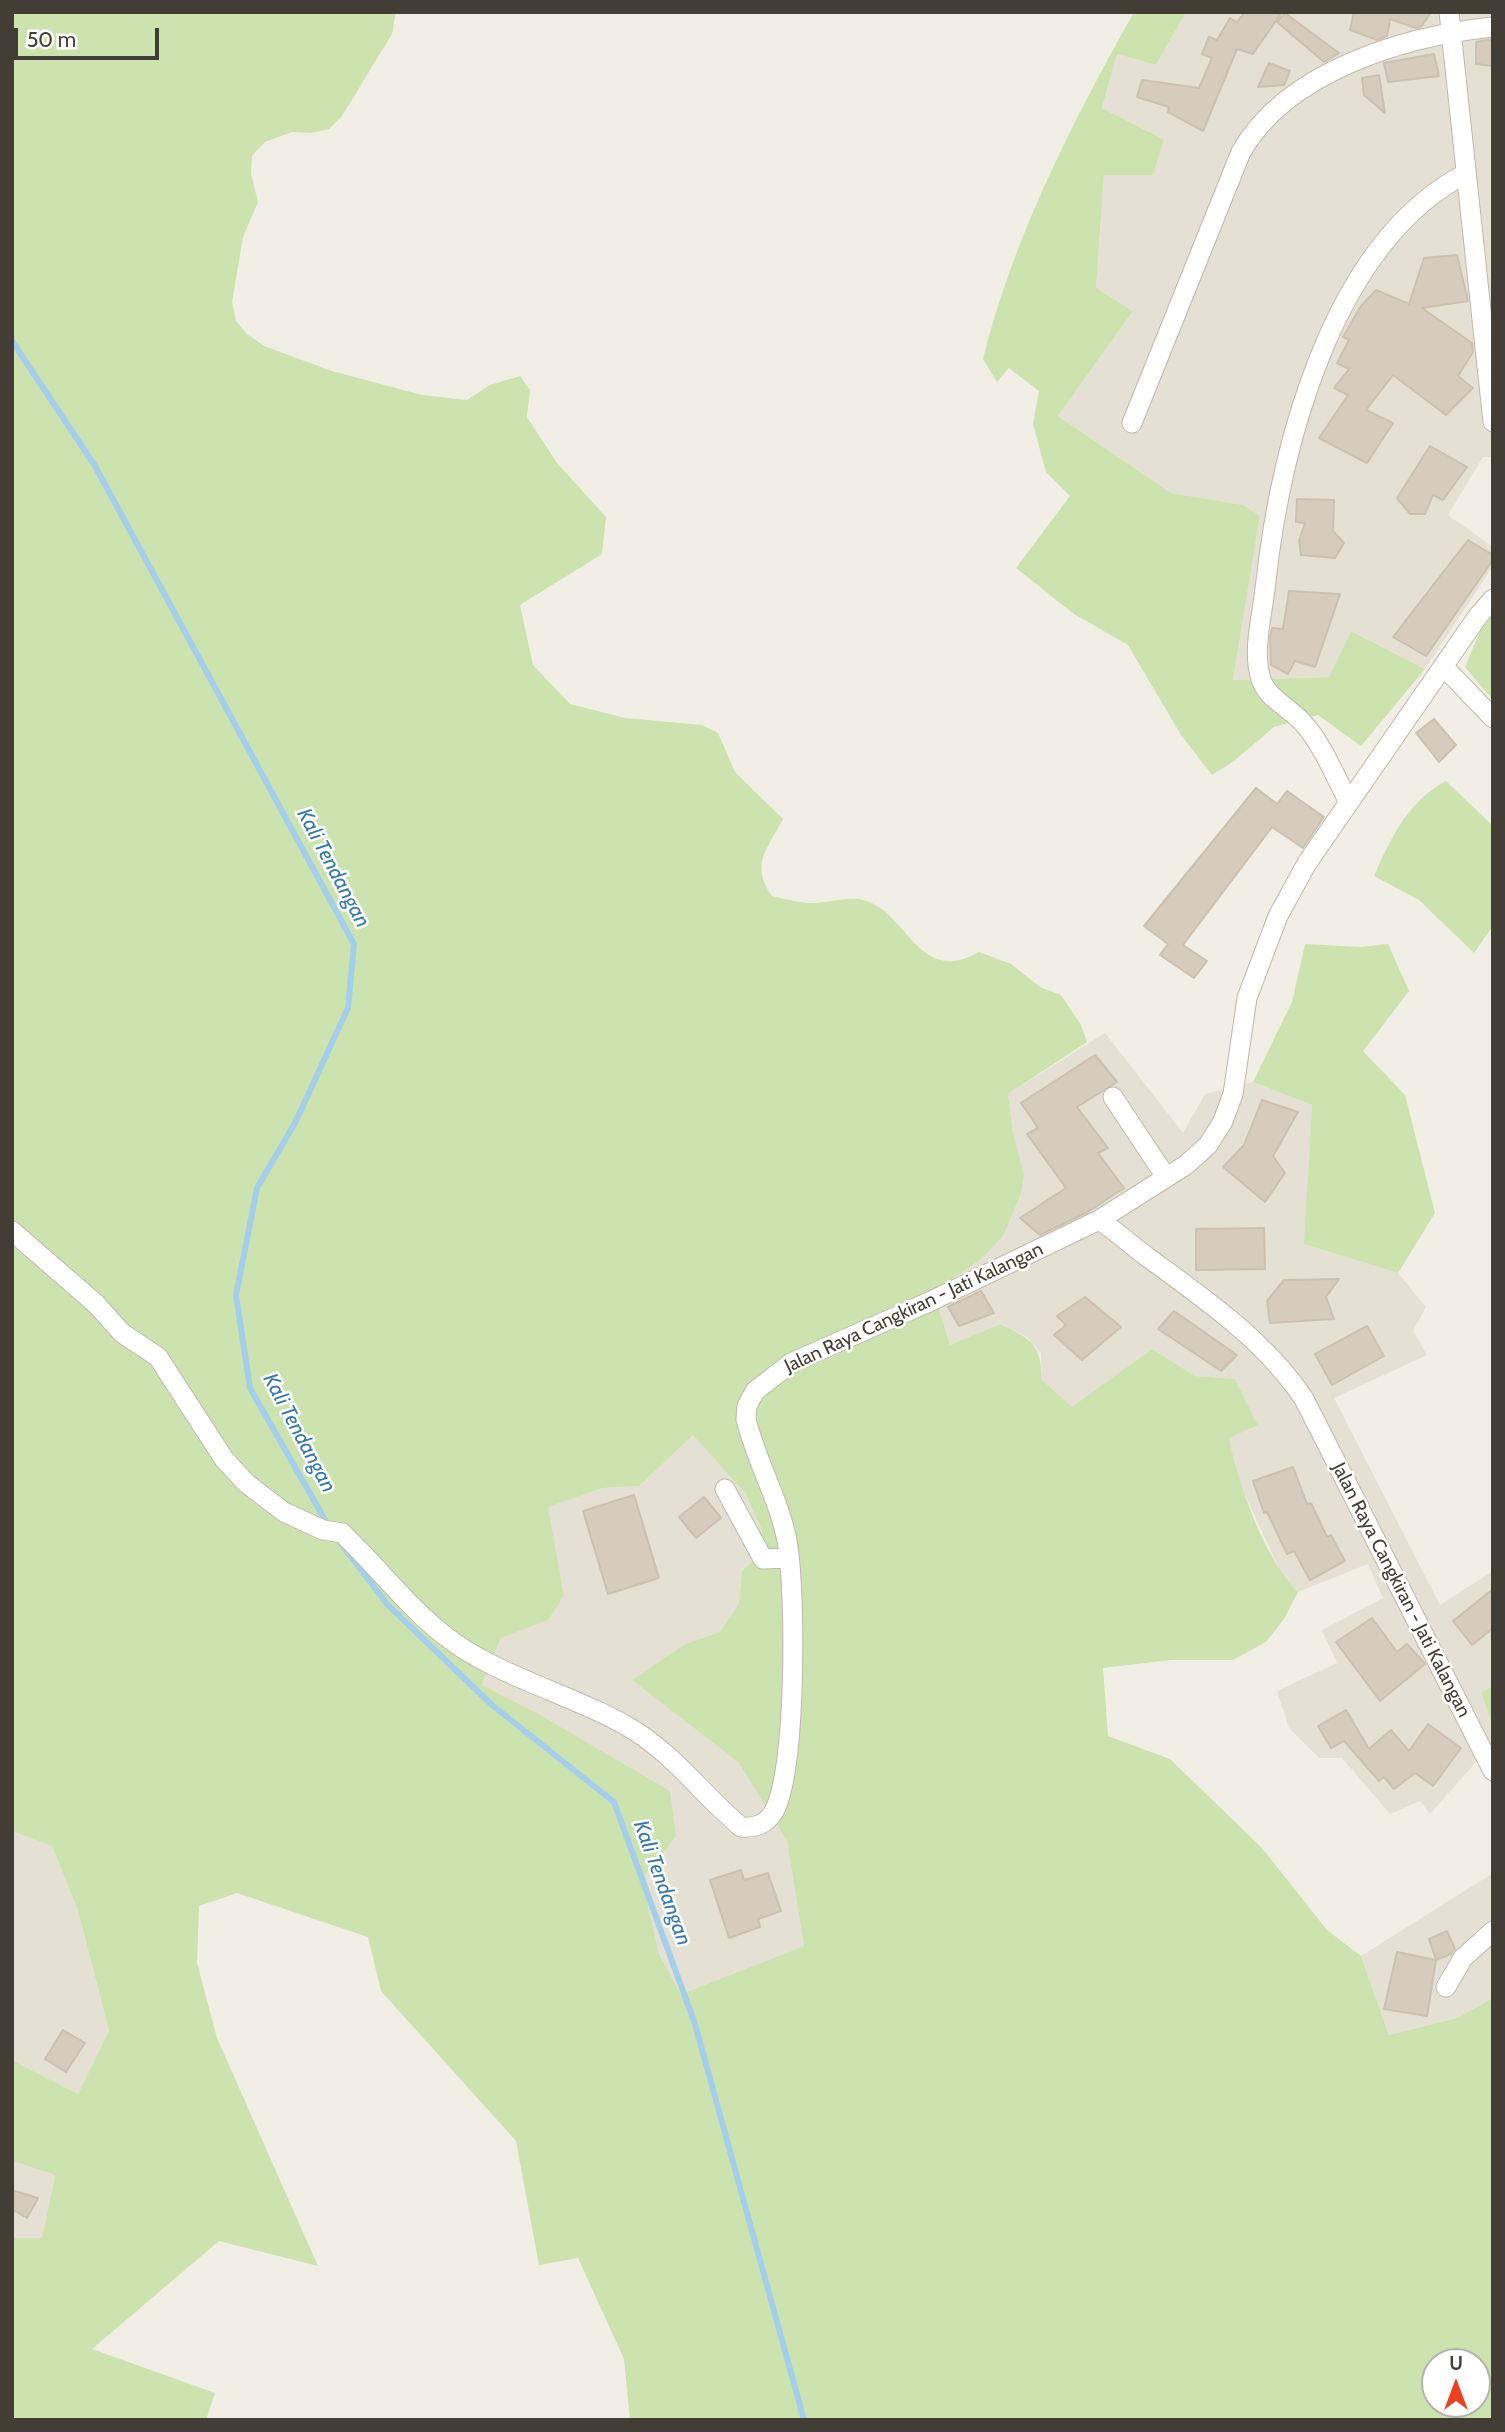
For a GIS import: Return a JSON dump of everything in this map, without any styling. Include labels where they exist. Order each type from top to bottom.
[{"type":"street","points":[[1132,423],[1241,152],[1255,127],[1279,104],[1366,57],[1413,40],[1450,22],[1493,27]]},
{"type":"street","points":[[1450,22],[1493,422]]},
{"type":"street","points":[[1349,803],[1305,724],[1266,691],[1260,677],[1257,655],[1270,533],[1282,479],[1309,386],[1359,278],[1401,219],[1438,188],[1465,174]]},
{"type":"street","points":[[1099,1220],[1166,1177],[1208,1145],[1223,1121],[1233,1094],[1247,998],[1278,916],[1307,863],[1443,666],[1493,599]]},
{"type":"street","points":[[1443,666],[1493,718]]},
{"type":"street","points":[[1113,1097],[1166,1177]]},
{"type":"street","name":"Jalan Raya Cangkiran - Jati Kalangan","points":[[12,1231],[96,1304],[122,1333],[158,1357],[225,1459],[246,1483],[284,1512],[333,1532],[445,1636],[489,1662],[586,1704],[636,1732],[679,1765],[741,1827],[764,1823],[772,1815],[783,1789],[789,1727],[793,1594],[780,1516],[746,1419],[747,1406],[755,1391],[791,1363],[929,1302],[1099,1220],[1213,1306],[1269,1352],[1286,1372],[1304,1399],[1493,1771]]},
{"type":"street","points":[[725,1489],[762,1559],[789,1558]]},
{"type":"street","points":[[1446,1987],[1463,1958],[1493,1931]]},
{"type":"shaded area","points":[[1186,12],[1493,12],[1493,457],[1483,457],[1448,515],[1493,547],[1493,566],[1425,669],[1351,631],[1330,677],[1233,680],[1260,516],[1242,505],[1171,493],[1058,416],[1133,311],[1096,288],[1104,175],[1163,138],[1102,108],[1117,54],[1156,65]]},
{"type":"shaded area","points":[[1105,1033],[1183,1133],[1205,1094],[1253,1082],[1312,1105],[1305,1244],[1398,1273],[1426,1307],[1413,1331],[1427,1355],[1334,1398],[1440,1605],[1493,1571],[1493,1686],[1481,1692],[1493,1727],[1493,1743],[1430,1814],[1420,1801],[1390,1814],[1342,1758],[1319,1758],[1289,1728],[1277,1691],[1337,1663],[1322,1630],[1383,1598],[1368,1564],[1298,1592],[1283,1577],[1237,1478],[1229,1438],[1235,1379],[1195,1376],[1152,1349],[1072,1408],[1042,1380],[1041,1353],[1027,1337],[1002,1324],[950,1345],[934,1291],[960,1275],[1013,1133],[1008,1094]]},
{"type":"shaded area","points":[[693,1434],[745,1493],[762,1530],[759,1555],[742,1571],[739,1603],[720,1632],[685,1644],[633,1680],[738,1762],[787,1841],[804,1946],[681,1994],[659,1954],[642,1879],[676,1837],[482,1685],[501,1638],[547,1620],[564,1596],[547,1507],[603,1488],[639,1486]]},
{"type":"shaded area","points":[[12,1831],[52,1846],[78,1911],[109,2031],[78,2094],[12,2060]]},
{"type":"shaded area","points":[[1493,1873],[1493,1998],[1457,2018],[1389,2035],[1361,1956]]},
{"type":"shaded area","points":[[12,2161],[55,2175],[42,2239],[12,2238]]},
{"type":"green space","points":[[12,12],[396,12],[392,34],[342,116],[329,129],[311,133],[292,132],[265,142],[252,156],[251,174],[258,202],[243,237],[232,302],[236,321],[247,334],[264,346],[332,371],[422,395],[467,400],[490,385],[520,376],[530,390],[527,417],[557,463],[606,517],[602,554],[520,605],[533,665],[570,704],[625,718],[702,725],[718,733],[735,772],[783,819],[763,857],[762,875],[772,896],[809,903],[863,900],[892,918],[927,954],[941,960],[958,960],[979,952],[1011,964],[1040,987],[1061,995],[1081,1025],[1087,1042],[1008,1094],[1013,1133],[1024,1175],[1021,1193],[1003,1236],[982,1258],[934,1292],[950,1345],[1001,1324],[1033,1344],[1040,1358],[1042,1380],[1072,1407],[1152,1349],[1195,1376],[1235,1379],[1258,1425],[1229,1438],[1233,1457],[1246,1499],[1264,1541],[1286,1578],[1298,1592],[1284,1619],[1266,1642],[1233,1660],[1171,1660],[1103,1668],[1108,1736],[1170,1759],[1262,1848],[1327,1930],[1361,1956],[1389,2035],[1457,2018],[1493,1998],[1493,2420],[630,2420],[624,2359],[578,2258],[539,2265],[516,2141],[381,1991],[368,1937],[237,1893],[199,1906],[197,1963],[217,2038],[318,2266],[219,2241],[92,2349],[215,2393],[206,2420],[12,2420],[12,2238],[42,2238],[55,2175],[12,2161],[12,2060],[78,2094],[109,2031],[78,1911],[52,1846],[12,1831]],"holes":[[[693,1435],[745,1493],[762,1530],[759,1555],[742,1571],[739,1603],[720,1632],[685,1644],[632,1680],[738,1762],[787,1841],[804,1946],[681,1994],[659,1954],[642,1879],[676,1837],[670,1791],[540,1715],[482,1685],[501,1638],[548,1620],[564,1596],[548,1507],[603,1488],[639,1486]]]},
{"type":"green space","points":[[1134,12],[1186,12],[1156,65],[1117,54],[1102,108],[1164,139],[1153,175],[1104,175],[1096,288],[1133,311],[1058,416],[1171,493],[1243,505],[1260,516],[1233,680],[1329,677],[1351,631],[1425,669],[1361,746],[1318,715],[1274,727],[1234,761],[1212,775],[1181,735],[1128,645],[1074,614],[1016,568],[1070,496],[1046,472],[1033,424],[1039,391],[1009,368],[997,382],[983,359],[1011,268],[1028,224],[1067,138]]},
{"type":"green space","points":[[1493,615],[1493,700],[1465,667],[1481,629]]},
{"type":"green space","points":[[1446,781],[1493,826],[1493,926],[1474,953],[1419,900],[1374,876],[1394,835],[1411,810],[1433,789]]},
{"type":"green space","points":[[1305,944],[1361,947],[1388,944],[1409,991],[1363,1051],[1405,1095],[1435,1213],[1398,1273],[1304,1244],[1312,1105],[1253,1082],[1292,1002]]},
{"type":"green space","points":[[1493,1686],[1493,1727],[1481,1692]]},
{"type":"building","points":[[1245,12],[1282,12],[1253,54],[1237,49],[1203,131],[1168,112],[1169,107],[1137,97],[1142,80],[1199,88],[1212,58],[1202,54],[1209,37],[1217,40],[1230,18],[1237,22]]},
{"type":"building","points":[[1354,12],[1431,12],[1421,27],[1416,28],[1390,19],[1387,36],[1377,40],[1350,30]]},
{"type":"building","points":[[1285,13],[1339,53],[1324,62],[1277,22]]},
{"type":"building","points":[[1493,39],[1493,66],[1476,64],[1476,42]]},
{"type":"building","points":[[1434,54],[1439,76],[1388,82],[1384,63]]},
{"type":"building","points":[[1269,63],[1290,71],[1284,85],[1258,87]]},
{"type":"building","points":[[1379,75],[1385,113],[1364,95],[1362,78]]},
{"type":"building","points":[[1457,255],[1468,301],[1422,308],[1472,343],[1473,352],[1458,376],[1473,388],[1446,415],[1393,375],[1366,410],[1393,423],[1367,463],[1319,438],[1348,395],[1334,388],[1349,369],[1337,363],[1349,340],[1343,337],[1361,306],[1376,290],[1409,304],[1424,258]]},
{"type":"building","points":[[1430,446],[1467,467],[1443,500],[1433,495],[1425,514],[1410,514],[1397,498]]},
{"type":"building","points":[[1297,499],[1334,500],[1333,531],[1344,543],[1335,558],[1301,555],[1299,541],[1305,523],[1296,522]]},
{"type":"building","points":[[1468,540],[1493,555],[1493,560],[1426,656],[1393,637]]},
{"type":"building","points":[[1289,591],[1340,594],[1315,667],[1295,661],[1288,674],[1271,665],[1270,638],[1272,628],[1283,629]]},
{"type":"building","points":[[1434,719],[1456,745],[1439,762],[1416,733]]},
{"type":"building","points":[[1256,788],[1277,804],[1287,791],[1324,817],[1303,848],[1272,827],[1183,945],[1207,961],[1194,978],[1160,955],[1168,944],[1144,926]]},
{"type":"building","points":[[1095,1055],[1117,1082],[1077,1107],[1108,1148],[1098,1153],[1124,1188],[1086,1213],[1040,1235],[1020,1218],[1066,1188],[1027,1134],[1038,1128],[1021,1103]]},
{"type":"building","points":[[1262,1100],[1298,1112],[1273,1156],[1285,1173],[1265,1202],[1223,1167],[1244,1145]]},
{"type":"building","points":[[1264,1228],[1265,1269],[1196,1270],[1196,1229]]},
{"type":"building","points":[[1339,1279],[1326,1297],[1334,1319],[1270,1323],[1267,1301],[1284,1280]]},
{"type":"building","points":[[981,1291],[994,1313],[959,1326],[948,1307]]},
{"type":"building","points":[[1085,1297],[1121,1327],[1082,1360],[1054,1335],[1066,1325],[1057,1316]]},
{"type":"building","points":[[1174,1311],[1237,1355],[1221,1371],[1158,1329]]},
{"type":"building","points":[[1367,1326],[1384,1356],[1332,1385],[1315,1354]]},
{"type":"building","points":[[1293,1467],[1307,1504],[1311,1503],[1327,1537],[1331,1535],[1345,1561],[1310,1580],[1294,1551],[1287,1554],[1267,1512],[1264,1513],[1253,1481]]},
{"type":"building","points":[[634,1495],[659,1578],[608,1594],[583,1511]]},
{"type":"building","points":[[704,1497],[721,1518],[696,1538],[679,1517]]},
{"type":"building","points":[[1493,1589],[1493,1628],[1472,1645],[1453,1621]]},
{"type":"building","points":[[1372,1618],[1397,1652],[1407,1644],[1425,1664],[1380,1701],[1336,1642]]},
{"type":"building","points":[[1346,1710],[1369,1749],[1391,1730],[1409,1751],[1428,1724],[1461,1748],[1433,1786],[1415,1773],[1394,1789],[1384,1777],[1379,1781],[1344,1741],[1331,1748],[1318,1726]]},
{"type":"building","points":[[741,1870],[744,1880],[768,1873],[781,1911],[758,1919],[760,1927],[729,1938],[710,1880]]},
{"type":"building","points":[[1447,1931],[1455,1949],[1451,1954],[1436,1960],[1429,1939]]},
{"type":"building","points":[[1397,1952],[1436,1960],[1427,2016],[1384,2009]]},
{"type":"building","points":[[63,2030],[85,2043],[66,2072],[45,2059]]},
{"type":"building","points":[[12,2190],[38,2198],[27,2218],[12,2209]]},
{"type":"waterway","name":"Kali Tendangan","points":[[12,341],[95,466],[354,944],[348,1008],[295,1123],[257,1188],[236,1295],[250,1388],[328,1525]]},
{"type":"waterway","name":"Kali Tendangan","points":[[336,1537],[387,1604],[492,1705],[614,1802],[695,2024],[804,2420]]}]
